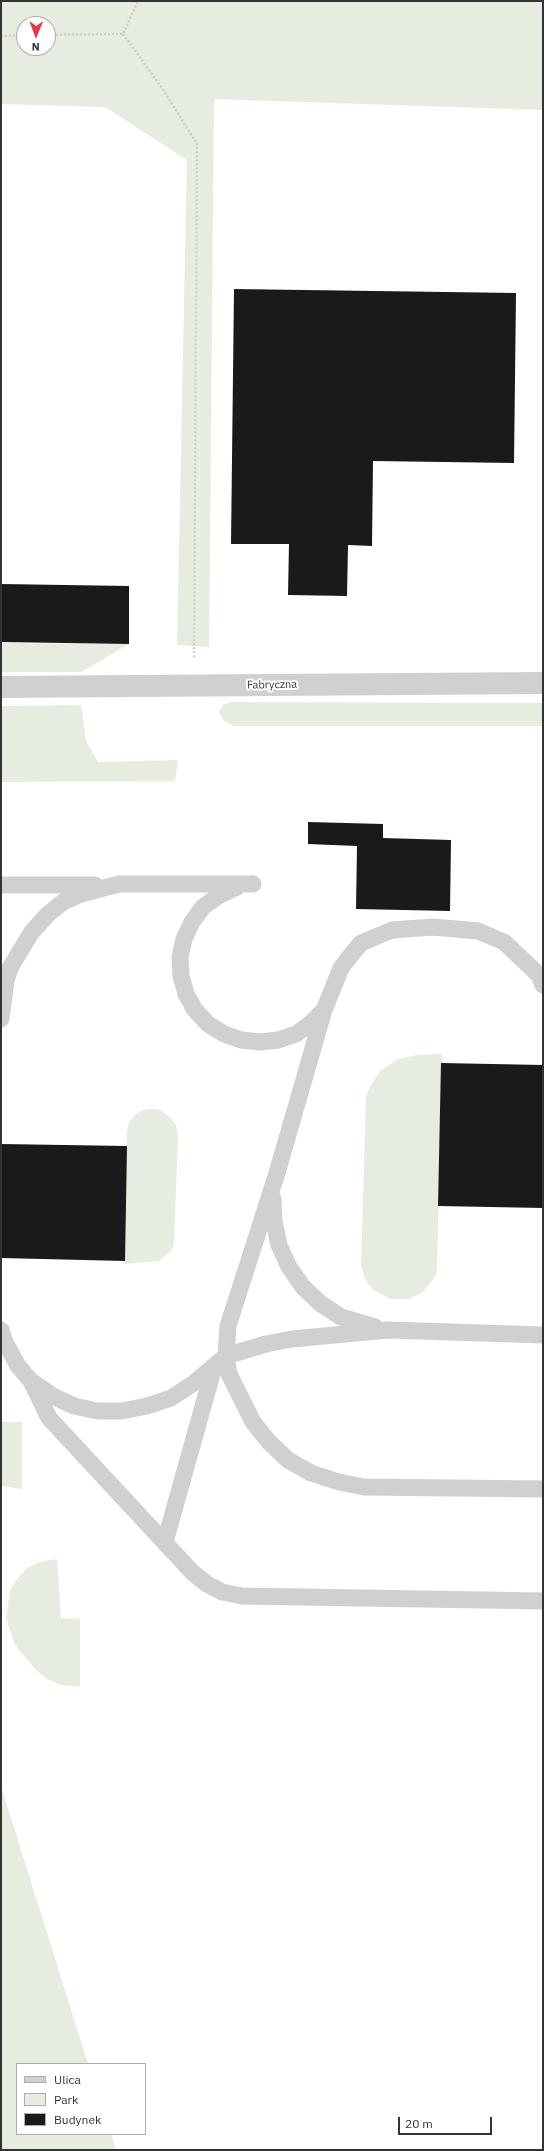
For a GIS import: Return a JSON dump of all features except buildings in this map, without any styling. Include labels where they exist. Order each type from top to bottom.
[{"type":"street","name":"Fabryczna","points":[[1,686],[543,683]]},
{"type":"lane","points":[[1,1019],[6,981],[10,968],[19,949],[43,920],[63,902],[81,894],[119,884]]},
{"type":"lane","points":[[1,885],[253,884],[235,888],[218,896],[203,907],[192,922],[184,939],[180,957],[181,976],[186,994],[195,1010],[208,1024],[224,1034],[241,1040],[260,1042],[278,1040],[296,1034],[311,1023],[324,1010]]},
{"type":"lane","points":[[165,1542],[220,1362],[228,1326],[277,1173],[324,1010],[341,968],[361,943],[392,930],[411,928],[454,928],[478,931],[504,942],[539,975],[543,985]]},
{"type":"lane","points":[[277,1173],[273,1197],[276,1233],[279,1245],[289,1267],[303,1287],[321,1304],[341,1317],[364,1326],[388,1330]]},
{"type":"lane","points":[[1,1330],[5,1342],[18,1366],[31,1381],[53,1396],[74,1406],[98,1411],[122,1410],[147,1406],[170,1398],[194,1383],[220,1362],[266,1344],[292,1339],[388,1330],[543,1335]]},
{"type":"lane","points":[[220,1362],[229,1374],[253,1422],[269,1442],[288,1460],[311,1473],[339,1482],[364,1487],[543,1490]]},
{"type":"lane","points":[[31,1381],[49,1418],[193,1572],[207,1584],[222,1592],[242,1596],[543,1601]]},
{"type":"path","points":[[122,34],[138,1]]},
{"type":"path","points":[[56,35],[122,34]]},
{"type":"path","points":[[122,34],[162,88],[197,144],[194,653],[198,686]]},
{"type":"path","points":[[1,36],[16,36]]},
{"type":"green space","points":[[1,1],[543,1],[543,110],[214,99],[209,647],[177,645],[187,160],[105,107],[1,104]]},
{"type":"green space","points":[[1,643],[129,644],[81,672],[1,672]]},
{"type":"green space","points":[[231,702],[543,703],[543,726],[233,726],[224,721],[219,712],[223,705]]},
{"type":"green space","points":[[81,705],[86,741],[98,762],[178,760],[175,781],[1,782],[1,706]]},
{"type":"green space","points":[[442,1054],[437,1269],[435,1277],[422,1293],[409,1299],[390,1299],[374,1290],[368,1284],[361,1265],[366,1097],[369,1088],[380,1071],[396,1060],[417,1055]]},
{"type":"green space","points":[[143,1110],[161,1110],[171,1118],[176,1125],[178,1137],[174,1242],[172,1250],[159,1261],[124,1264],[127,1132],[129,1122],[136,1114]]},
{"type":"green space","points":[[1,1422],[22,1422],[22,1489],[1,1486]]},
{"type":"green space","points":[[57,1559],[61,1618],[80,1619],[80,1687],[61,1685],[47,1679],[35,1669],[15,1645],[6,1618],[10,1590],[18,1578],[27,1568],[43,1561]]},
{"type":"green space","points":[[1,1786],[88,2063],[16,2063],[16,2135],[111,2135],[116,2150],[1,2150]]}]
